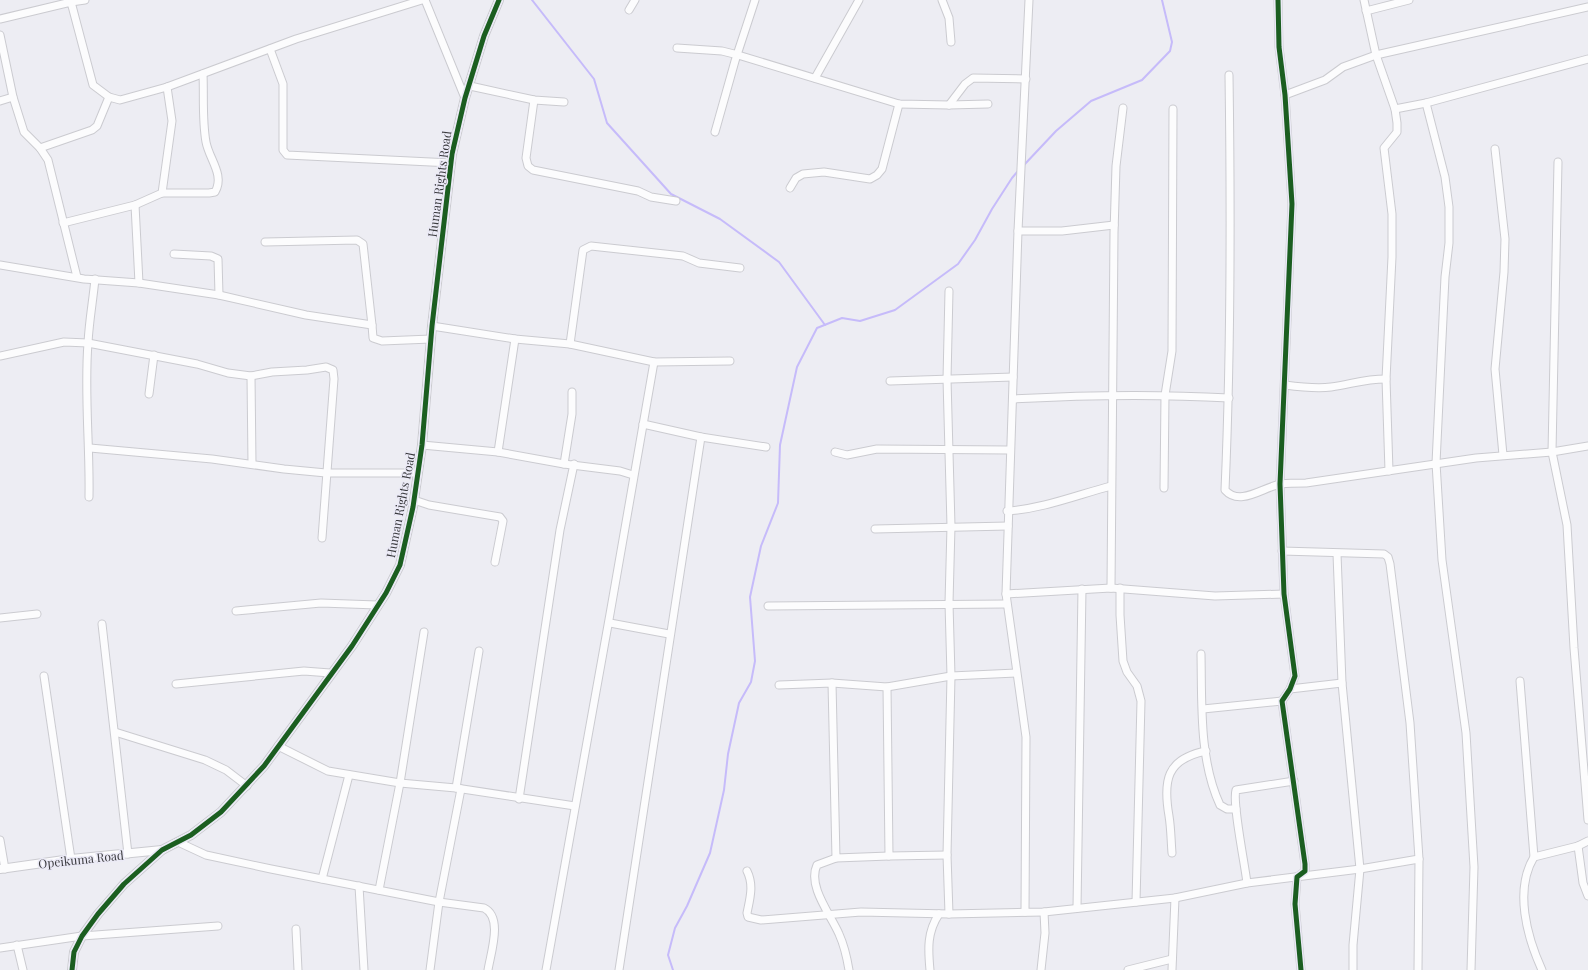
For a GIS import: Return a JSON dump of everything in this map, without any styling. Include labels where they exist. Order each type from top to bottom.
[{"type":"street","points":[[0,18],[85,0]]},
{"type":"street","points":[[70,2],[93,85],[109,97],[120,100],[167,88],[270,49],[423,0],[465,98]]},
{"type":"street","name":"Human Rights Road","points":[[72,970],[74,952],[82,936],[98,914],[124,884],[162,850],[178,842],[221,812],[247,786],[299,720],[330,673],[352,646],[386,593],[400,565],[414,500],[422,445],[432,326],[451,163],[457,127],[484,36],[499,0]]},
{"type":"street","points":[[629,10],[635,0]]},
{"type":"street","points":[[715,132],[755,0]]},
{"type":"street","points":[[815,78],[859,0]]},
{"type":"street","points":[[942,0],[949,18],[951,42]]},
{"type":"street","points":[[1025,912],[1026,737],[1022,702],[1016,673],[1006,604],[1006,594],[1009,450],[1013,399],[1018,231],[1029,0]]},
{"type":"street","points":[[1278,0],[1279,47],[1285,95],[1292,204],[1280,484],[1284,594],[1295,676],[1290,690],[1282,701],[1305,864],[1305,871],[1297,877],[1295,904],[1301,970]]},
{"type":"street","points":[[1364,0],[1376,55],[1395,109],[1397,132],[1384,148],[1392,214],[1392,258],[1386,379],[1389,471]]},
{"type":"street","points":[[1366,11],[1409,0]]},
{"type":"street","points":[[1285,95],[1325,80],[1343,67],[1376,55],[1588,8],[1586,0]]},
{"type":"street","points":[[0,35],[13,97],[24,132],[40,148],[48,160],[77,277]]},
{"type":"street","points":[[677,48],[722,51],[738,55],[899,104],[988,104]]},
{"type":"street","points":[[270,49],[283,84],[283,150],[287,154],[451,163]]},
{"type":"street","points":[[1395,109],[1426,103],[1588,59]]},
{"type":"street","points":[[63,223],[135,205],[162,193],[215,192],[218,186],[215,164],[206,142],[202,74]]},
{"type":"street","points":[[1229,75],[1231,238],[1229,398],[1225,490],[1230,496],[1240,498],[1280,484],[1306,483],[1436,464],[1552,452],[1588,446]]},
{"type":"street","points":[[949,105],[965,84],[973,78],[1026,79]]},
{"type":"street","points":[[470,86],[534,100],[564,102]]},
{"type":"street","points":[[162,193],[172,121],[167,88]]},
{"type":"street","points":[[0,101],[13,97]]},
{"type":"street","points":[[40,148],[92,130],[97,126],[109,97]]},
{"type":"street","points":[[534,100],[526,158],[528,166],[533,170],[638,191],[651,197],[676,201]]},
{"type":"street","points":[[1426,103],[1445,177],[1449,207],[1449,243],[1445,277],[1436,464],[1442,560],[1466,733],[1474,867],[1471,970]]},
{"type":"street","points":[[790,188],[796,178],[810,173],[824,172],[870,179],[878,175],[882,169],[899,104]]},
{"type":"street","points":[[1111,588],[1114,225],[1116,166],[1123,108]]},
{"type":"street","points":[[1164,488],[1166,395],[1172,351],[1174,109]]},
{"type":"street","points":[[1495,149],[1505,239],[1504,272],[1495,368],[1503,456]]},
{"type":"street","points":[[1558,162],[1552,452],[1567,525],[1575,664],[1588,820]]},
{"type":"street","points":[[135,205],[138,283]]},
{"type":"street","points":[[1018,231],[1062,231],[1114,225]]},
{"type":"street","points":[[265,242],[357,240],[363,244],[373,338],[382,341],[431,339]]},
{"type":"street","points":[[570,344],[583,250],[586,247],[591,246],[683,256],[699,263],[740,268]]},
{"type":"street","points":[[174,254],[211,256],[218,259],[219,295]]},
{"type":"street","points":[[0,265],[77,277],[138,283],[219,295],[306,315],[372,325]]},
{"type":"street","points":[[89,497],[90,448],[87,426],[88,343],[95,279]]},
{"type":"street","points":[[949,291],[947,379],[951,526],[949,603],[952,676],[947,855],[949,914]]},
{"type":"street","points":[[432,326],[515,339],[570,344],[654,362],[730,361]]},
{"type":"street","points":[[498,452],[515,339]]},
{"type":"street","points":[[0,356],[64,342],[88,343],[154,355],[228,373],[251,376],[272,372],[307,370],[326,367],[333,370],[334,379],[322,538]]},
{"type":"street","points":[[149,394],[154,355]]},
{"type":"street","points":[[546,970],[575,806],[610,623],[633,475],[654,362]]},
{"type":"street","points":[[251,376],[252,464]]},
{"type":"street","points":[[890,381],[1013,377]]},
{"type":"street","points":[[1285,385],[1321,388],[1344,385],[1368,378],[1386,379]]},
{"type":"street","points":[[564,464],[572,414],[572,392]]},
{"type":"street","points":[[1013,399],[1086,395],[1166,395],[1229,398]]},
{"type":"street","points":[[643,424],[701,437],[766,447]]},
{"type":"street","points":[[619,970],[701,437]]},
{"type":"street","points":[[422,445],[498,452],[564,464],[574,464],[620,471],[633,475]]},
{"type":"street","points":[[90,448],[326,473],[418,473]]},
{"type":"street","points":[[835,452],[847,455],[877,449],[948,448],[1009,450]]},
{"type":"street","points":[[519,799],[560,530],[574,464]]},
{"type":"street","points":[[1007,511],[1073,498],[1111,486]]},
{"type":"street","points":[[414,500],[429,505],[500,517],[503,521],[495,562]]},
{"type":"street","points":[[875,529],[906,530],[951,526],[1008,526]]},
{"type":"street","points":[[1282,552],[1384,554],[1388,557],[1410,723],[1419,859],[1418,970]]},
{"type":"street","points":[[1337,554],[1342,683],[1360,869],[1354,945],[1354,970]]},
{"type":"street","points":[[1006,594],[1120,588],[1215,596],[1284,594]]},
{"type":"street","points":[[1120,588],[1122,661],[1127,672],[1137,686],[1141,701],[1136,902]]},
{"type":"street","points":[[1077,908],[1082,589]]},
{"type":"street","points":[[236,611],[321,603],[377,605]]},
{"type":"street","points":[[768,606],[949,603],[1006,604]]},
{"type":"street","points":[[0,618],[37,614]]},
{"type":"street","points":[[610,623],[670,634]]},
{"type":"street","points":[[102,624],[128,854]]},
{"type":"street","points":[[379,890],[400,783],[424,632]]},
{"type":"street","points":[[430,970],[439,902],[479,651]]},
{"type":"street","points":[[1201,654],[1202,709],[1206,751],[1213,791],[1220,805],[1227,809],[1236,809]]},
{"type":"street","points":[[176,684],[304,671],[330,673]]},
{"type":"street","points":[[779,685],[832,683],[887,687],[952,676],[1016,673]]},
{"type":"street","points":[[44,676],[71,859]]},
{"type":"street","points":[[1520,681],[1534,857],[1528,867],[1523,902],[1535,952],[1542,970]]},
{"type":"street","points":[[832,683],[836,858]]},
{"type":"street","points":[[1290,690],[1342,683]]},
{"type":"street","points":[[887,687],[889,856]]},
{"type":"street","points":[[1202,709],[1282,701]]},
{"type":"street","points":[[115,732],[205,760],[226,770],[247,786]]},
{"type":"street","points":[[278,746],[328,771],[400,783],[458,789],[575,806]]},
{"type":"street","points":[[1172,853],[1170,817],[1165,790],[1168,780],[1176,764],[1183,758],[1194,753],[1206,751]]},
{"type":"street","points":[[322,879],[349,775]]},
{"type":"street","points":[[1247,882],[1234,795],[1236,790],[1294,781]]},
{"type":"street","points":[[0,840],[2,869]]},
{"type":"street","points":[[178,842],[206,855],[439,902],[477,906],[491,911],[494,918],[495,929],[488,970]]},
{"type":"street","points":[[1534,857],[1588,842]]},
{"type":"street","points":[[1578,846],[1584,883],[1588,896]]},
{"type":"street","name":"Opeikuma Road","points":[[2,869],[71,859],[162,850]]},
{"type":"street","points":[[849,970],[839,934],[827,914],[815,882],[815,870],[817,865],[836,858],[947,855]]},
{"type":"street","points":[[747,871],[752,880],[747,913],[748,917],[762,920],[827,914],[895,911],[939,914],[1044,912],[1175,898],[1247,882],[1360,869],[1419,859]]},
{"type":"street","points":[[359,886],[364,970]]},
{"type":"street","points":[[1172,970],[1175,898]]},
{"type":"street","points":[[1041,970],[1045,932],[1044,912]]},
{"type":"street","points":[[930,970],[928,947],[929,936],[939,914]]},
{"type":"street","points":[[0,948],[82,936],[218,926]]},
{"type":"street","points":[[296,929],[298,970]]},
{"type":"street","points":[[16,945],[23,970]]},
{"type":"street","points":[[1128,970],[1172,959]]},
{"type":"waterway","points":[[532,0],[594,79],[607,123],[671,194],[720,219],[779,262],[825,325]]},
{"type":"waterway","points":[[1024,165],[1056,131],[1091,101],[1142,80],[1170,51],[1172,42],[1162,0]]},
{"type":"waterway","points":[[673,970],[668,955],[675,928],[687,906],[710,853],[724,790],[728,754],[739,703],[751,682],[755,661],[750,597],[761,546],[778,503],[780,445],[797,367],[817,328],[842,318],[860,321],[895,310],[958,264],[975,240],[992,209],[1018,171]]},
{"type":"cycle path","points":[[72,970],[74,952],[82,936],[98,914],[124,884],[162,850],[191,835],[221,812],[264,766],[352,646],[386,593],[400,565],[413,507],[422,445],[432,326],[452,154],[465,98],[484,36],[499,0]]},
{"type":"cycle path","points":[[1278,0],[1279,47],[1285,95],[1292,204],[1280,484],[1284,594],[1295,676],[1290,689],[1282,701],[1305,864],[1305,871],[1297,877],[1295,904],[1301,970]]}]
